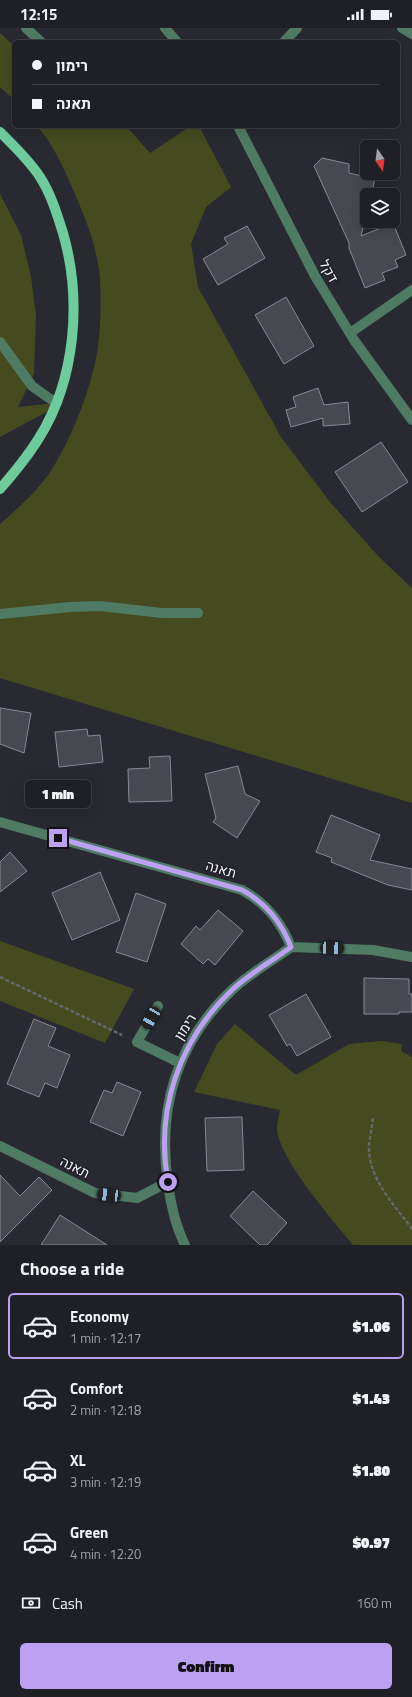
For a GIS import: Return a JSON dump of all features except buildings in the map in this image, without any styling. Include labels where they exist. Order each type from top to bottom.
[{"type":"main road","points":[[0,132],[20,151],[40,178],[57,212],[68,250],[73,288],[73,326],[68,365],[56,403],[39,437],[17,470],[0,489]]},
{"type":"street","points":[[26,28],[39,40]]},
{"type":"street","points":[[164,28],[175,40]]},
{"type":"street","points":[[286,40],[297,28]]},
{"type":"street","points":[[402,28],[412,34]]},
{"type":"street","name":"דקל","points":[[239,128],[315,276],[350,333],[412,420]]},
{"type":"street","points":[[350,333],[412,290]]},
{"type":"street","points":[[0,342],[32,386],[56,403]]},
{"type":"street","points":[[0,614],[70,607],[100,606],[162,613],[198,613]]},
{"type":"street","name":"תאנה","points":[[0,822],[242,890],[258,900],[272,913],[283,930],[291,947]]},
{"type":"street","points":[[291,947],[373,950],[412,958]]},
{"type":"street","name":"רימון","points":[[168,1182],[164,1144],[165,1118],[170,1093],[180,1063],[189,1045],[209,1015],[232,990],[256,969],[291,947]]},
{"type":"street","points":[[158,1006],[137,1042],[180,1063]]},
{"type":"street","name":"תאנה","points":[[0,1146],[95,1193],[137,1198],[168,1182]]},
{"type":"street","points":[[168,1182],[171,1209],[185,1245]]},
{"type":"path","points":[[0,977],[137,1042]]},
{"type":"path","points":[[373,1118],[369,1145],[370,1159],[374,1175],[383,1190],[412,1229]]},
{"type":"green space","points":[[0,33],[12,44],[12,98],[0,87]]},
{"type":"green space","points":[[39,128],[128,128],[150,153],[188,128],[200,128],[231,187],[206,207],[191,244],[198,287],[281,437],[330,502],[379,557],[412,588],[412,803],[0,678],[0,524],[28,498],[47,477],[66,445],[88,390],[97,354],[100,330],[100,279],[92,239],[82,211],[62,166],[54,149]]},
{"type":"green space","points":[[0,194],[21,235],[31,277],[36,315],[34,373],[18,407],[65,402],[0,437]]},
{"type":"green space","points":[[0,941],[134,989],[105,1043],[0,1001]]},
{"type":"green space","points":[[235,1024],[296,1075],[349,1044],[382,1041],[402,1044],[401,1051],[412,1057],[412,1245],[353,1245],[320,1205],[296,1172],[286,1155],[280,1141],[277,1128],[280,1110],[194,1092],[217,1044]]},
{"type":"route","points":[[58,838],[242,890],[258,900],[272,913],[278,921],[291,947],[256,969],[232,990],[209,1015],[189,1045],[178,1068],[170,1093],[165,1118],[165,1169],[168,1182]]}]
